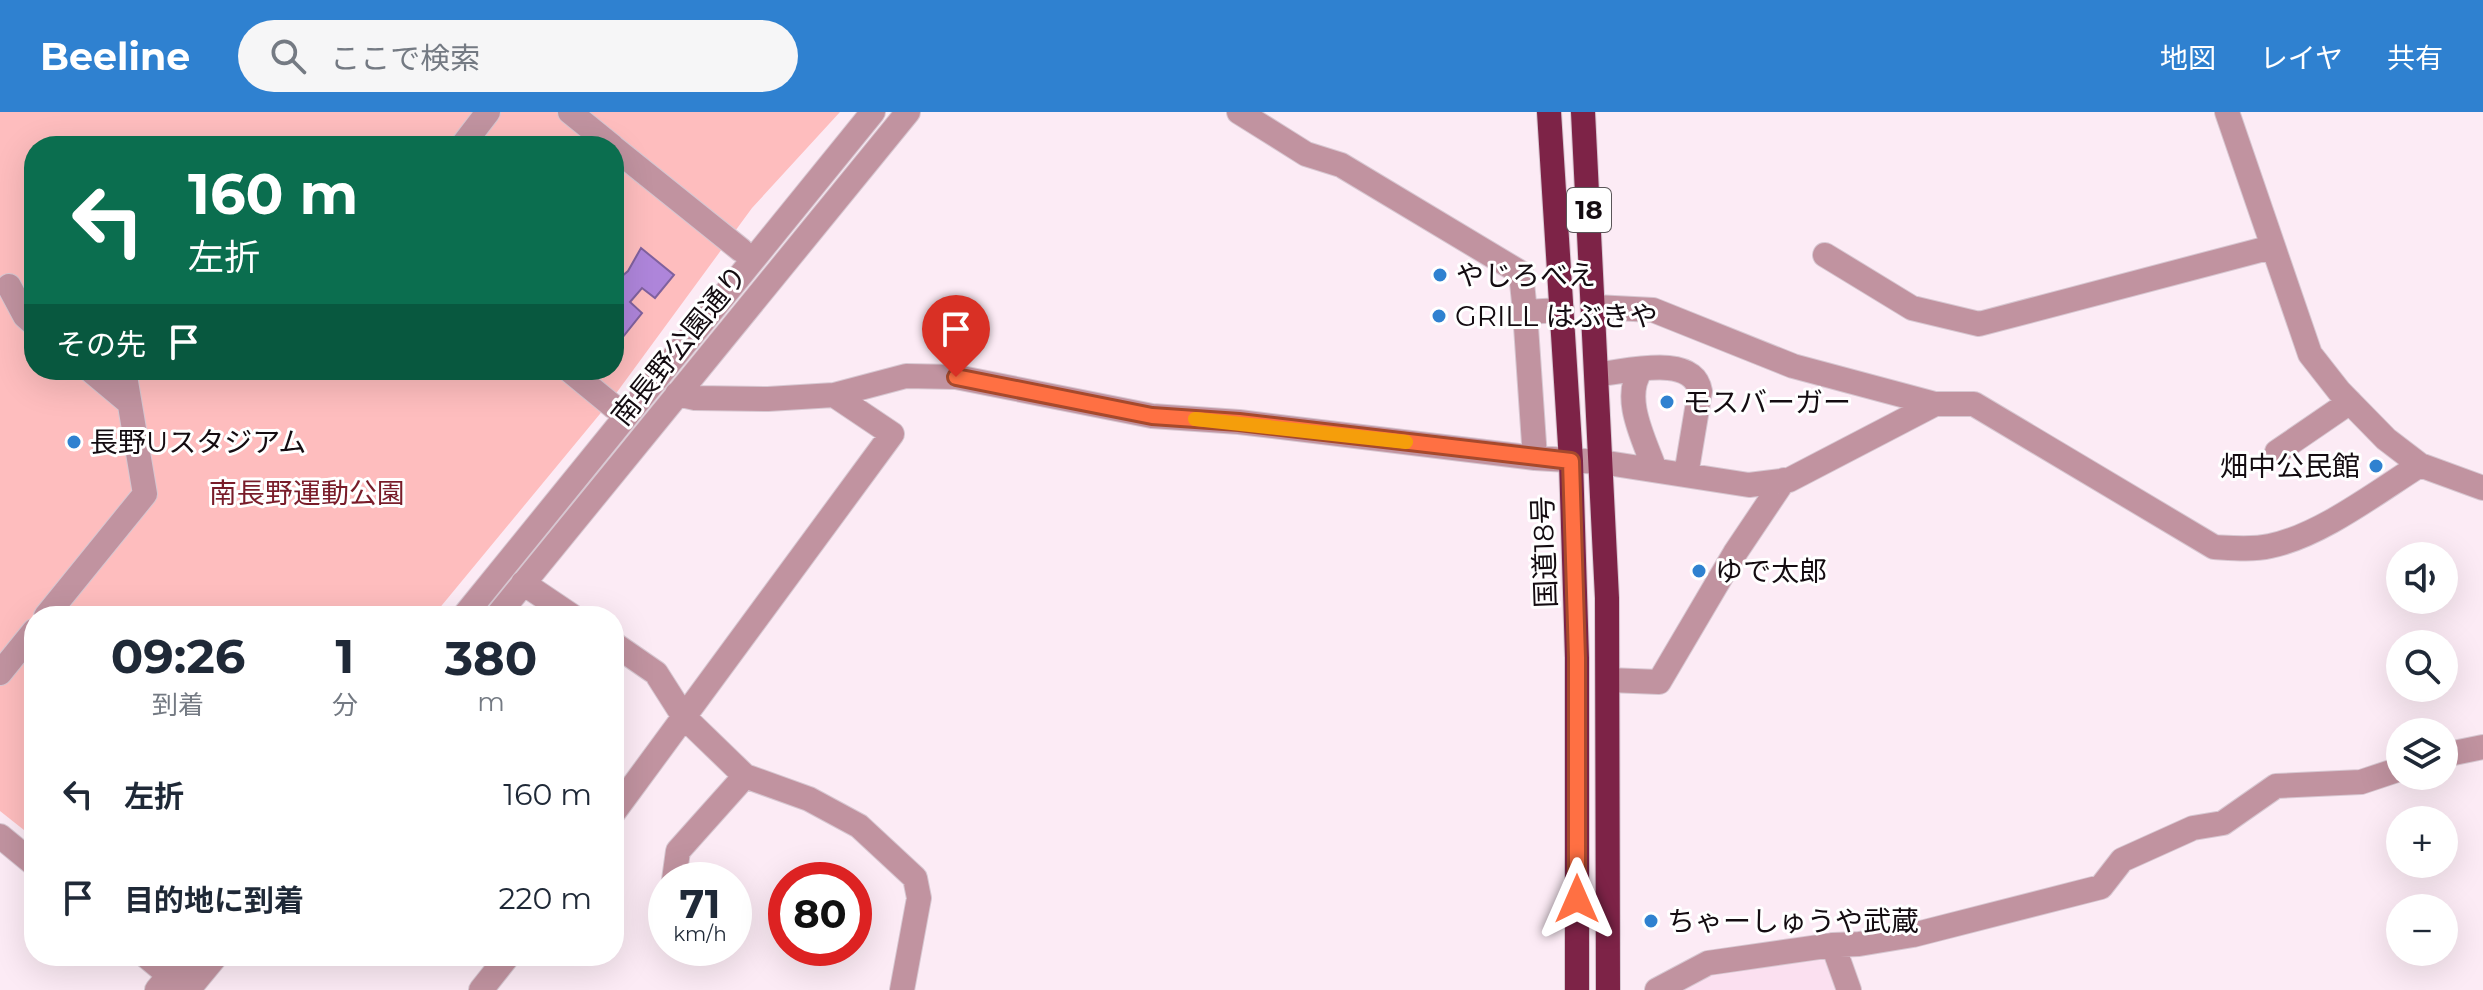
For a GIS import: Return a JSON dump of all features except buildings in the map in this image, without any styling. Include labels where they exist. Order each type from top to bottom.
[{"type":"highway","name":"国道18号","points":[[1549,112],[1571,461],[1577,658],[1577,990]]},
{"type":"highway","name":"18","points":[[1583,112],[1595,307],[1609,680],[1608,990]]},
{"type":"street","points":[[470,136],[488,112]]},
{"type":"street","points":[[570,112],[599,136]]},
{"type":"street","name":"南長野公園通り","points":[[472,606],[873,112]]},
{"type":"street","name":"南長野公園通り","points":[[505,606],[908,112]]},
{"type":"street","points":[[1239,112],[1306,154],[1341,165],[1521,273],[1535,458]]},
{"type":"street","points":[[2227,112],[2310,354],[2386,439],[2420,465],[2483,488]]},
{"type":"street","points":[[624,156],[741,250]]},
{"type":"street","points":[[1825,255],[1912,308],[1979,324],[2272,247]]},
{"type":"street","points":[[4,282],[24,314]]},
{"type":"street","points":[[1595,307],[1653,310],[1793,366],[1935,404],[1974,404],[2214,547],[2270,547],[2295,539],[2420,465]]},
{"type":"street","points":[[1525,312],[1562,310]]},
{"type":"street","points":[[1598,374],[1675,368],[1690,371],[1698,379],[1700,391],[1686,475]]},
{"type":"street","points":[[1641,370],[1633,386],[1633,401],[1655,470]]},
{"type":"street","points":[[677,394],[695,398],[768,399],[834,395],[906,376],[956,377],[1152,416],[1239,422],[1535,458],[1601,462],[1749,485],[1784,480],[1935,404]]},
{"type":"street","points":[[102,380],[127,401]]},
{"type":"street","points":[[54,606],[145,494],[125,380]]},
{"type":"street","points":[[581,380],[614,407]]},
{"type":"street","points":[[624,798],[892,434],[834,395]]},
{"type":"street","points":[[2277,452],[2350,402]]},
{"type":"street","points":[[1609,680],[1659,682],[1735,553],[1784,480]]},
{"type":"street","points":[[523,583],[557,606]]},
{"type":"street","points":[[0,673],[24,643]]},
{"type":"street","points":[[624,651],[656,673],[684,717],[745,776],[809,799],[859,826],[915,878],[919,898],[902,990]]},
{"type":"street","points":[[2458,752],[2483,747]]},
{"type":"street","points":[[1657,990],[1708,963],[1913,935],[2101,887],[2122,860],[2193,828],[2223,823],[2276,786],[2361,782],[2386,774]]},
{"type":"street","points":[[676,862],[678,851],[745,776]]},
{"type":"street","points":[[0,836],[24,856]]},
{"type":"street","points":[[1833,945],[1849,990]]},
{"type":"street","points":[[156,966],[176,986]]},
{"type":"street","points":[[176,986],[182,966]]},
{"type":"street","points":[[176,986],[203,966]]},
{"type":"street","points":[[481,990],[500,966]]},
{"type":"shaded area","points":[[641,248],[674,275],[655,298],[642,288],[630,302],[642,313],[624,336],[624,274]]},
{"type":"shaded area","points":[[1822,952],[1843,990],[1667,990],[1716,968]]},
{"type":"green space","name":"南長野運動公園","points":[[0,112],[840,112],[752,208],[609,403],[441,606],[24,606],[24,830],[0,811]]},
{"type":"slow traffic","points":[[1195,419],[1406,442]]},
{"type":"place","name":"やじろべえ","points":[[1440,275]]},
{"type":"place","name":"GRILL はぶきや","points":[[1439,316]]},
{"type":"place","name":"モスバーガー","points":[[1667,402]]},
{"type":"place","name":"長野Uスタジアム","points":[[74,442]]},
{"type":"place","name":"畑中公民館","points":[[2376,466]]},
{"type":"place","name":"ゆで太郎","points":[[1699,571]]},
{"type":"place","name":"ちゃーしゅうや武蔵","points":[[1651,921]]},
{"type":"route","points":[[956,377],[1089,401],[1152,416],[1239,422],[1571,461],[1577,658],[1577,899]]}]
